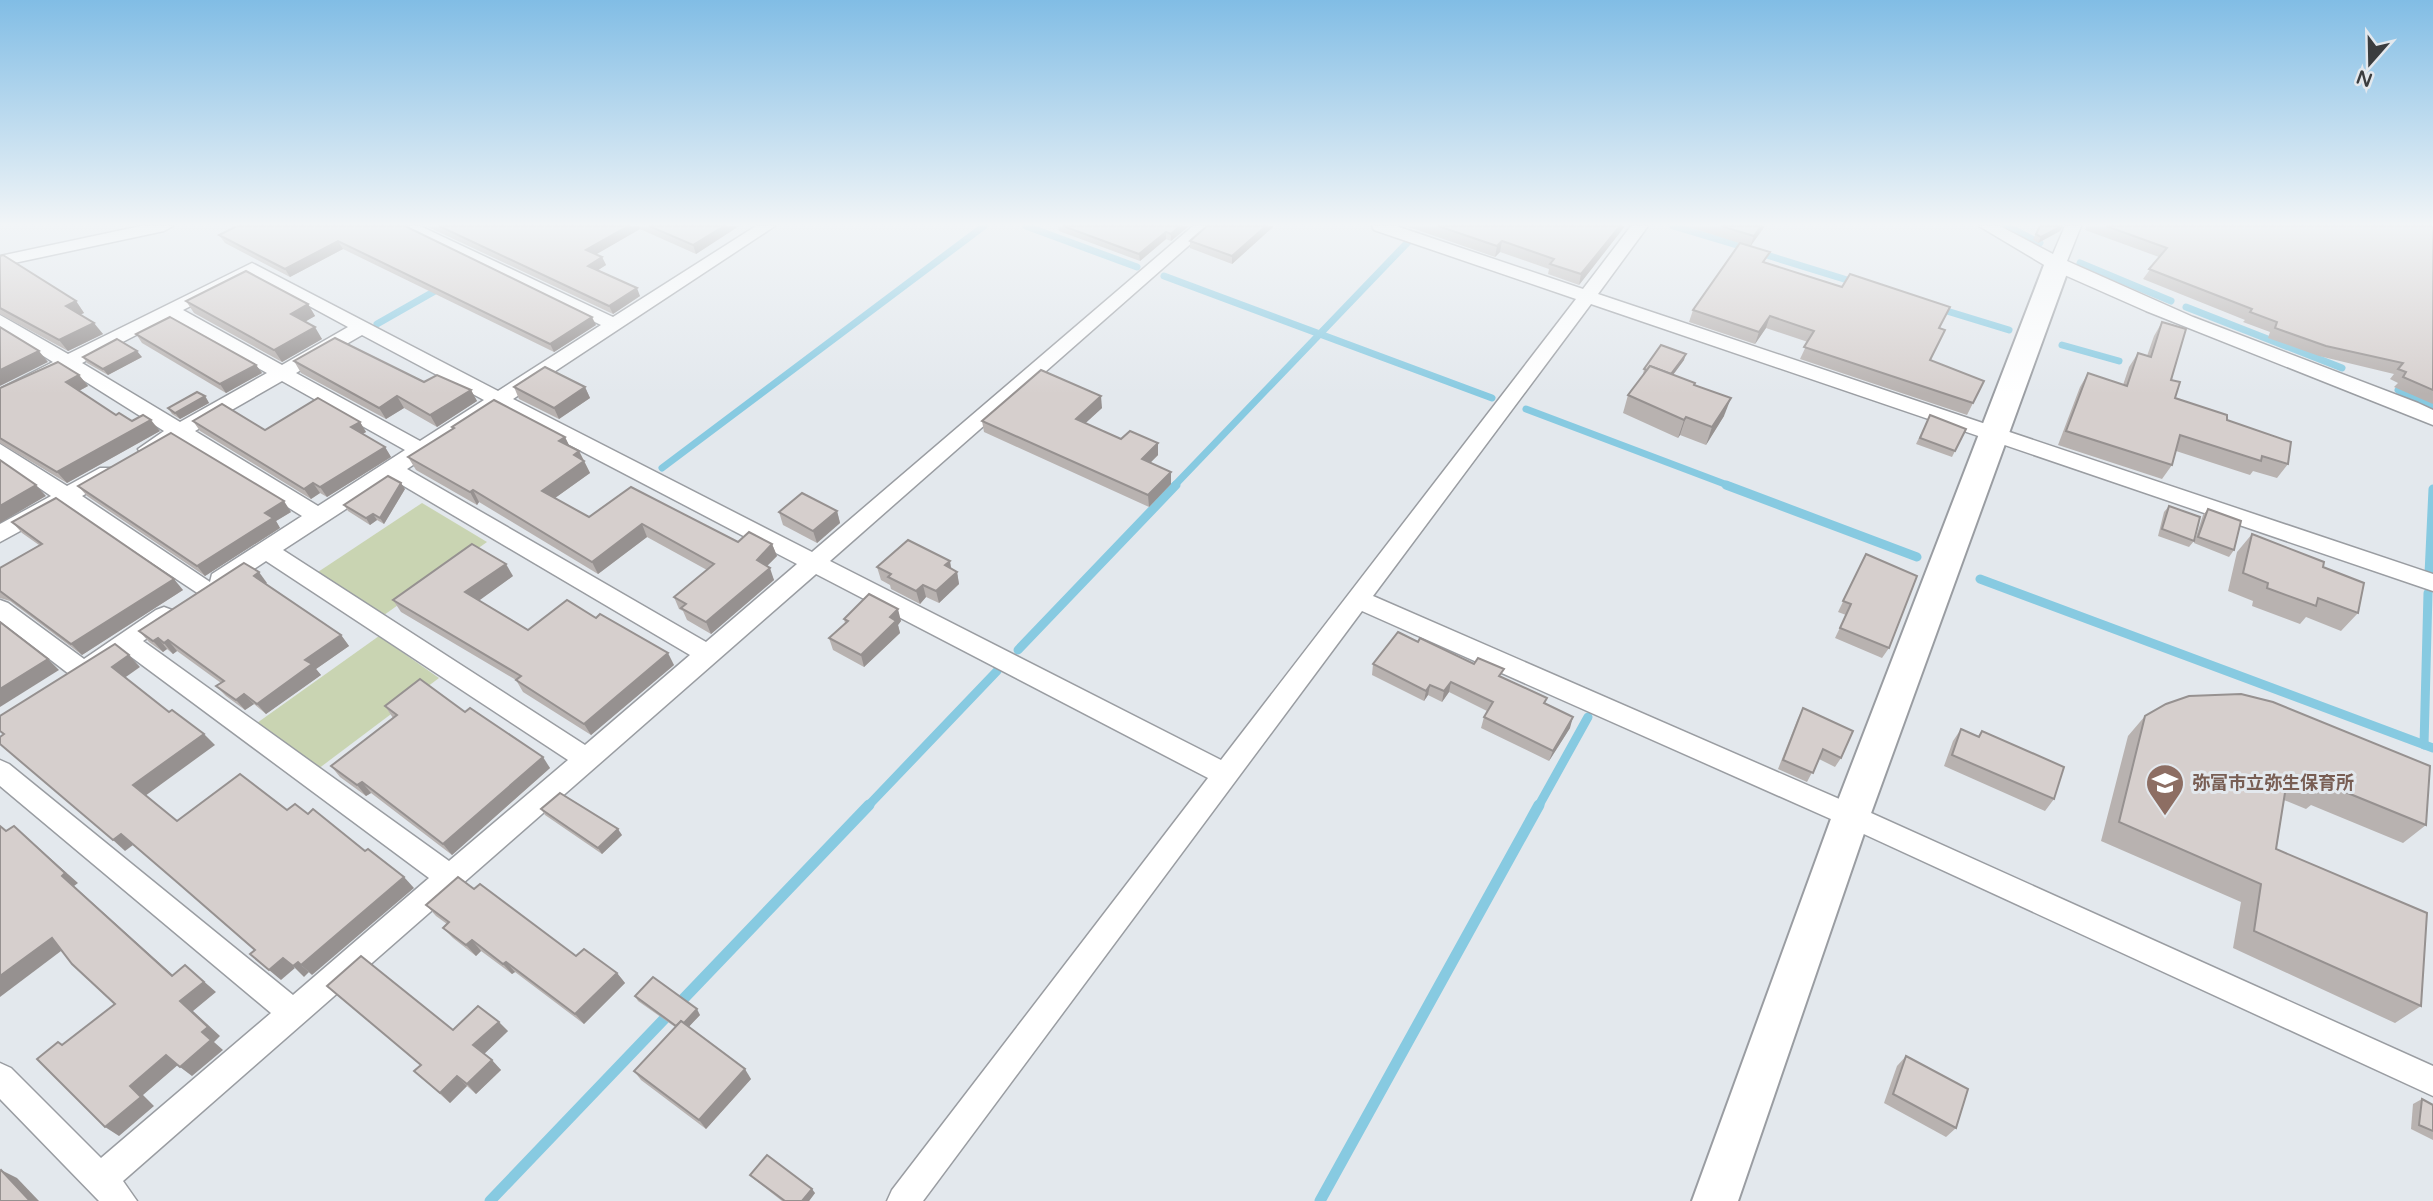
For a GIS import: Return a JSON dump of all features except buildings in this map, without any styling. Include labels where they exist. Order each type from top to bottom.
[{"type":"street","points":[[0,397],[224,282]]},
{"type":"street","points":[[278,282],[497,399],[1224,774]]},
{"type":"street","points":[[525,282],[615,325]]},
{"type":"street","points":[[58,685],[681,282]]},
{"type":"street","points":[[0,1078],[111,1190],[293,1013],[1138,282]]},
{"type":"street","points":[[1540,282],[2433,583]]},
{"type":"street","points":[[903,1201],[1598,282]]},
{"type":"street","points":[[1715,1201],[1851,816],[2051,282]]},
{"type":"street","points":[[2098,282],[2252,347],[2360,386],[2433,418]]},
{"type":"street","points":[[169,310],[420,450]]},
{"type":"street","points":[[0,321],[318,516]]},
{"type":"street","points":[[0,534],[362,327]]},
{"type":"street","points":[[0,451],[205,590]]},
{"type":"street","points":[[391,469],[708,654]]},
{"type":"street","points":[[266,550],[586,759]]},
{"type":"street","points":[[1357,599],[1851,816],[2433,1081]]},
{"type":"street","points":[[0,609],[81,670]]},
{"type":"street","points":[[126,641],[449,877]]},
{"type":"street","points":[[0,771],[293,1013]]},
{"type":"green space","points":[[422,503],[487,542],[384,615],[318,572]]},
{"type":"green space","points":[[379,636],[439,678],[318,769],[257,723]]},
{"type":"waterway","points":[[662,468],[909,282]]},
{"type":"waterway","points":[[1180,282],[1320,334]]},
{"type":"waterway","points":[[1320,334],[1370,282]]},
{"type":"waterway","points":[[2126,282],[2171,301]]},
{"type":"waterway","points":[[377,324],[442,287]]},
{"type":"waterway","points":[[2186,307],[2342,368]]},
{"type":"waterway","points":[[1937,308],[2009,330]]},
{"type":"waterway","points":[[1174,486],[1320,334]]},
{"type":"waterway","points":[[1320,334],[1492,398]]},
{"type":"waterway","points":[[2062,345],[2119,361]]},
{"type":"waterway","points":[[2398,390],[2433,407]]},
{"type":"waterway","points":[[1526,409],[1730,486]]},
{"type":"waterway","points":[[1018,650],[1176,485]]},
{"type":"waterway","points":[[1726,485],[1917,557]]},
{"type":"waterway","points":[[2429,574],[2433,489]]},
{"type":"waterway","points":[[1980,579],[2424,745]]},
{"type":"waterway","points":[[2424,745],[2428,593]]},
{"type":"waterway","points":[[867,807],[997,671]]},
{"type":"waterway","points":[[1538,807],[1588,717]]},
{"type":"waterway","points":[[2424,745],[2433,748]]},
{"type":"waterway","points":[[490,1201],[869,805]]},
{"type":"waterway","points":[[1320,1201],[1539,805]]},
{"type":"place","name":"弥富市立弥生保育所","points":[[2165,817]]}]
